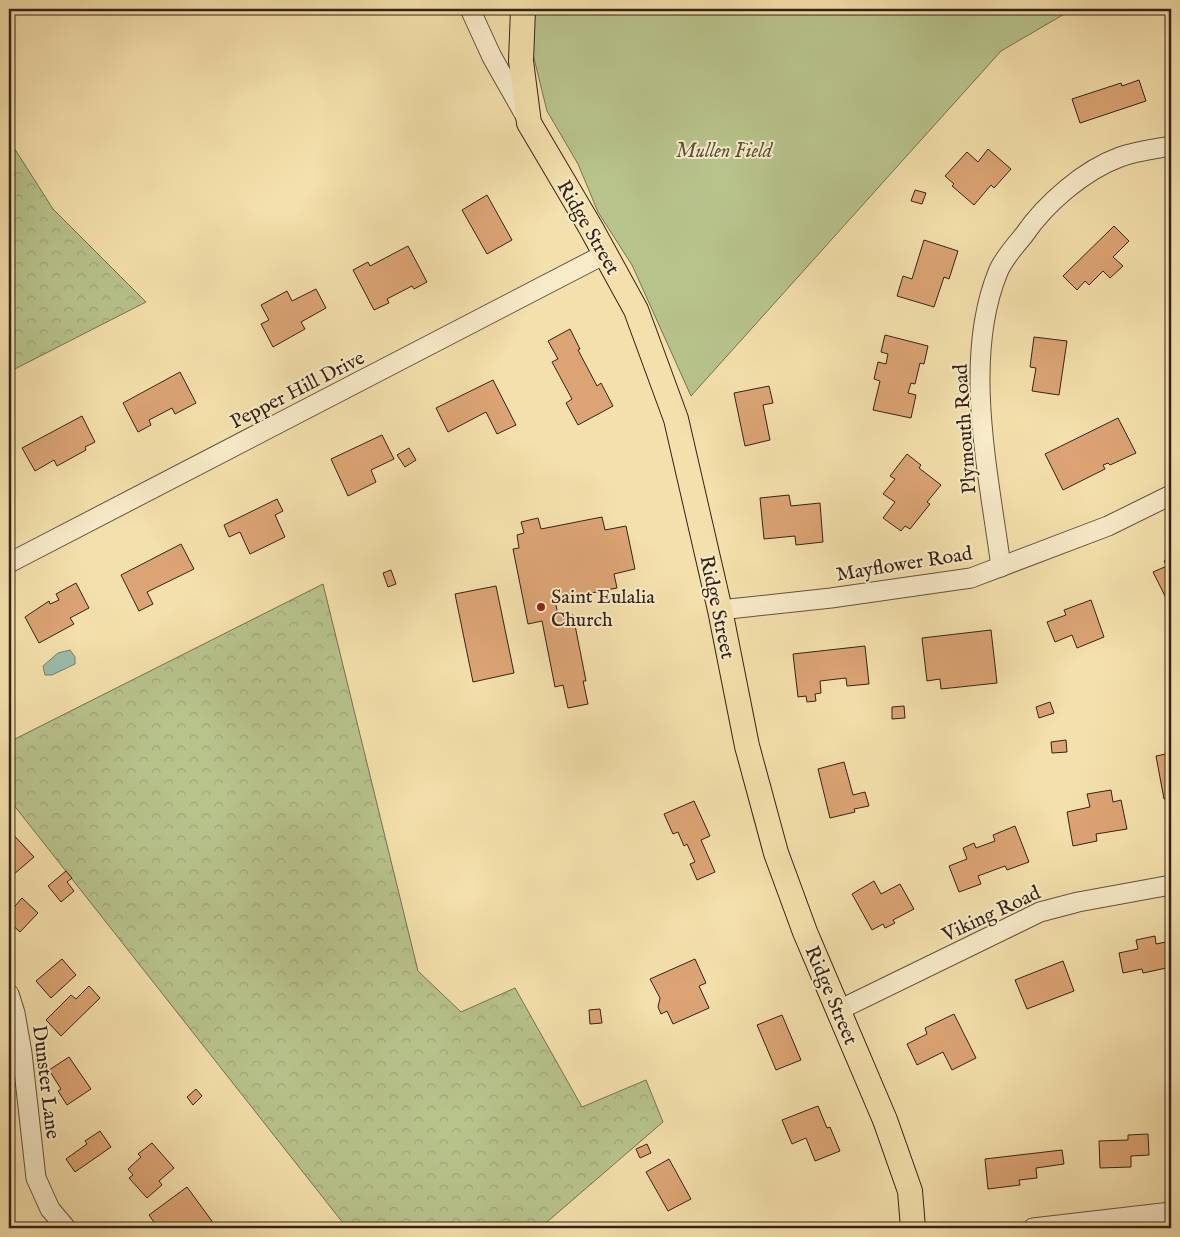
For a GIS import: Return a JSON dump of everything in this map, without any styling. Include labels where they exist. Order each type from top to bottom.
[{"type":"main road","points":[[523,9],[521,61],[529,122]]},
{"type":"main road","name":"Ridge Street","points":[[529,122],[636,310],[676,419],[720,610],[747,746],[776,854],[805,932],[885,1120],[910,1191],[914,1228]]},
{"type":"street","name":"Ridge Street","points":[[470,9],[492,57],[529,122]]},
{"type":"street","name":"Plymouth Road","points":[[1001,567],[979,370],[983,320],[998,270],[1034,220],[1069,186],[1119,157],[1171,146]]},
{"type":"street","name":"Pepper Hill Drive","points":[[9,563],[605,254]]},
{"type":"street","name":"Mayflower Road","points":[[720,610],[921,586],[970,578],[1108,526],[1171,495]]},
{"type":"street","name":"Viking Road","points":[[839,1010],[1040,912],[1078,902],[1171,885]]},
{"type":"street","name":"Dunster Lane","points":[[9,994],[15,1013],[22,1053],[36,1178],[50,1209],[66,1228]]},
{"type":"street","points":[[1033,1228],[1171,1212]]},
{"type":"green space","name":"Mullen Field","points":[[537,9],[1073,9],[1001,51],[691,396],[632,265],[598,212],[578,164],[547,111],[529,38]]},
{"type":"green space","points":[[9,140],[53,209],[146,302],[9,372]]},
{"type":"green space","points":[[323,584],[418,971],[461,1012],[515,988],[582,1107],[646,1080],[663,1122],[540,1228],[347,1228],[9,799],[9,742]]},
{"type":"shaded area","points":[[70,650],[75,657],[75,664],[52,675],[45,675],[43,666],[58,653]]},
{"type":"building","points":[[1139,80],[1146,101],[1080,123],[1072,99],[1121,83],[1122,86]]},
{"type":"building","points":[[988,149],[1011,169],[994,188],[991,185],[974,205],[952,186],[954,184],[945,176],[967,152],[978,162]]},
{"type":"building","points":[[915,190],[926,193],[922,204],[911,201]]},
{"type":"building","points":[[487,195],[512,240],[487,254],[462,210]]},
{"type":"building","points":[[1114,226],[1129,241],[1113,257],[1123,266],[1110,278],[1103,271],[1089,285],[1085,281],[1077,290],[1063,276]]},
{"type":"building","points":[[924,240],[958,251],[949,279],[944,277],[934,307],[897,296],[903,276],[912,279]]},
{"type":"building","points":[[408,246],[427,282],[414,289],[412,286],[387,299],[389,303],[374,310],[353,270],[368,262],[370,266]]},
{"type":"building","points":[[316,289],[326,308],[301,322],[305,329],[273,347],[261,324],[269,320],[261,305],[287,291],[292,301]]},
{"type":"building","points":[[570,329],[580,349],[578,350],[597,386],[601,383],[613,406],[578,425],[566,403],[572,399],[552,362],[558,359],[548,341]]},
{"type":"building","points":[[885,335],[928,346],[924,364],[920,363],[915,384],[911,383],[908,393],[916,395],[911,418],[873,410],[880,381],[874,379],[878,362],[886,364],[888,354],[881,352]]},
{"type":"building","points":[[1034,337],[1067,341],[1059,395],[1032,391],[1036,368],[1030,367]]},
{"type":"building","points":[[180,372],[196,403],[175,414],[172,408],[149,420],[151,425],[138,432],[123,403]]},
{"type":"building","points":[[493,380],[516,425],[497,434],[486,412],[448,432],[436,408]]},
{"type":"building","points":[[769,386],[773,403],[763,405],[770,440],[745,446],[734,393]]},
{"type":"building","points":[[82,416],[95,442],[85,447],[86,450],[57,466],[54,460],[35,471],[22,448]]},
{"type":"building","points":[[1118,418],[1136,453],[1110,465],[1108,463],[1103,465],[1105,469],[1063,490],[1045,454]]},
{"type":"building","points":[[382,435],[394,459],[371,470],[376,482],[348,496],[331,459]]},
{"type":"building","points":[[409,448],[416,460],[405,467],[397,455]]},
{"type":"building","points":[[907,454],[921,465],[919,468],[941,485],[927,502],[930,504],[910,529],[905,526],[901,531],[883,518],[895,502],[883,494],[895,479],[890,476]]},
{"type":"building","points":[[789,495],[791,506],[820,503],[823,542],[796,545],[795,536],[764,539],[760,498]]},
{"type":"building","points":[[277,499],[283,511],[275,515],[285,537],[250,554],[240,532],[229,537],[224,525]]},
{"type":"building","name":"Saint Eulalia Church","points":[[602,517],[605,530],[626,526],[635,569],[614,574],[617,588],[555,600],[558,615],[562,614],[562,618],[573,615],[586,681],[583,681],[588,704],[568,708],[563,685],[555,687],[542,621],[528,624],[513,549],[519,548],[517,535],[524,533],[521,522],[538,518],[541,529]]},
{"type":"building","points":[[181,544],[194,569],[147,592],[153,604],[139,611],[121,575]]},
{"type":"building","points":[[1171,558],[1170,606],[1153,572],[1167,566],[1164,561]]},
{"type":"building","points":[[391,570],[396,584],[388,587],[383,573]]},
{"type":"building","points":[[76,583],[89,608],[70,618],[74,624],[39,643],[25,617],[49,601],[50,604],[59,600],[56,594]]},
{"type":"building","points":[[496,586],[514,673],[473,682],[455,594]]},
{"type":"building","points":[[1091,600],[1104,637],[1077,648],[1072,635],[1055,642],[1047,622],[1066,615],[1064,610]]},
{"type":"building","points":[[991,630],[997,683],[941,689],[940,679],[927,681],[922,638]]},
{"type":"building","points":[[865,646],[869,684],[847,686],[846,678],[820,681],[821,693],[815,694],[816,701],[807,702],[806,696],[798,697],[793,654]]},
{"type":"building","points":[[1050,702],[1054,713],[1039,718],[1036,707]]},
{"type":"building","points":[[904,706],[905,718],[892,719],[892,707]]},
{"type":"building","points":[[1066,740],[1067,752],[1052,753],[1051,742]]},
{"type":"building","points":[[1171,753],[1171,798],[1164,799],[1156,756]]},
{"type":"building","points":[[844,762],[853,795],[865,792],[869,806],[854,809],[855,812],[830,818],[818,769]]},
{"type":"building","points":[[1111,790],[1113,802],[1121,800],[1127,829],[1096,834],[1097,841],[1073,846],[1067,812],[1090,807],[1087,794]]},
{"type":"building","points":[[694,801],[710,836],[701,840],[715,872],[697,880],[690,864],[695,862],[687,844],[684,846],[678,832],[673,834],[664,814]]},
{"type":"building","points":[[1015,826],[1029,862],[1007,870],[1005,866],[978,876],[981,884],[959,892],[949,866],[967,859],[963,848],[974,843],[976,848],[995,841],[993,835]]},
{"type":"building","points":[[9,830],[34,857],[13,875],[9,870]]},
{"type":"building","points":[[66,871],[72,878],[67,882],[74,891],[61,902],[48,886]]},
{"type":"building","points":[[874,881],[881,894],[900,884],[914,909],[893,920],[895,923],[885,928],[883,924],[872,930],[852,894]]},
{"type":"building","points":[[22,898],[38,913],[20,932],[9,922],[9,913]]},
{"type":"building","points":[[1155,936],[1156,944],[1171,941],[1171,967],[1143,973],[1142,969],[1123,973],[1119,953],[1138,949],[1136,940]]},
{"type":"building","points":[[62,959],[76,975],[51,998],[36,981]]},
{"type":"building","points":[[695,959],[706,983],[699,986],[709,1008],[673,1024],[667,1011],[661,1014],[658,1007],[660,998],[650,979]]},
{"type":"building","points":[[1063,961],[1074,991],[1027,1009],[1015,980]]},
{"type":"building","points":[[89,986],[100,998],[61,1036],[46,1020],[71,995],[76,999]]},
{"type":"building","points":[[600,1009],[602,1023],[590,1024],[589,1010]]},
{"type":"building","points":[[954,1014],[976,1058],[952,1070],[943,1052],[917,1065],[907,1044],[927,1034],[925,1028]]},
{"type":"building","points":[[782,1015],[801,1060],[776,1070],[757,1025]]},
{"type":"building","points":[[69,1057],[91,1089],[67,1105],[58,1091],[61,1089],[49,1070]]},
{"type":"building","points":[[196,1089],[202,1096],[193,1105],[187,1097]]},
{"type":"building","points":[[818,1106],[827,1128],[830,1127],[840,1151],[815,1161],[806,1138],[792,1144],[782,1120]]},
{"type":"building","points":[[100,1131],[111,1147],[75,1172],[66,1159],[87,1144],[85,1141]]},
{"type":"building","points":[[1148,1134],[1149,1155],[1131,1156],[1131,1167],[1100,1168],[1099,1141],[1128,1140],[1128,1135]]},
{"type":"building","points":[[152,1143],[174,1168],[159,1181],[162,1185],[147,1198],[129,1178],[133,1175],[128,1169],[141,1157],[138,1154]]},
{"type":"building","points":[[647,1144],[651,1153],[640,1158],[636,1149]]},
{"type":"building","points":[[1062,1150],[1064,1164],[1036,1168],[1037,1178],[1019,1180],[1020,1185],[988,1189],[985,1159]]},
{"type":"building","points":[[669,1159],[691,1199],[668,1211],[646,1172]]},
{"type":"building","points":[[187,1187],[217,1228],[158,1228],[149,1215]]},
{"type":"place","name":"Saint Eulalia Church","points":[[541,607]]}]
